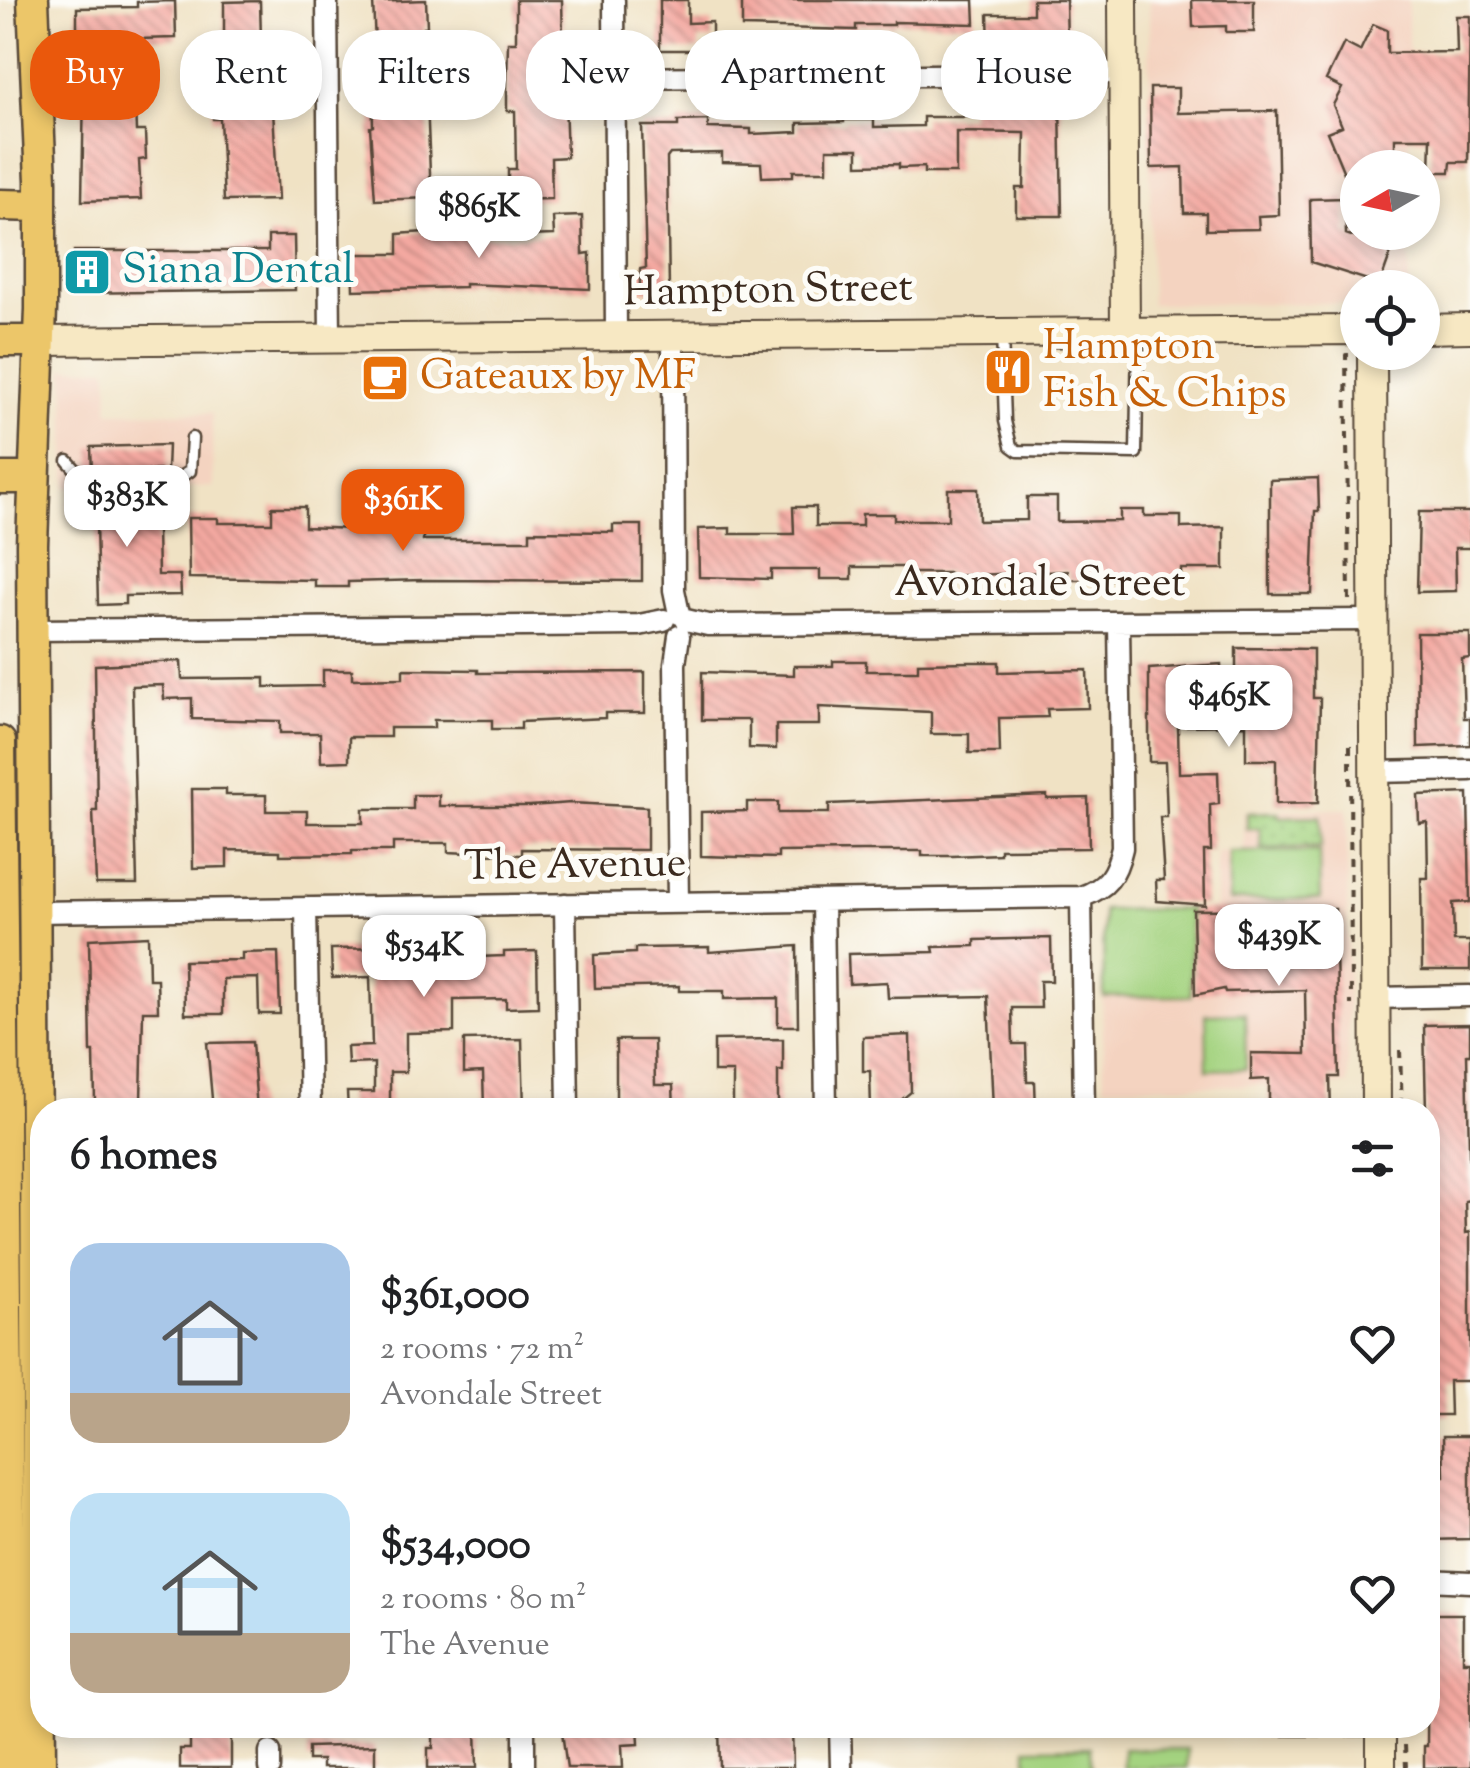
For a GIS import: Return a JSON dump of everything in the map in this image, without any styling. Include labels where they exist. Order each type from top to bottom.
[{"type":"main road","points":[[13,916],[32,630],[32,478],[39,341],[40,206],[33,0]]},
{"type":"main road","points":[[1123,0],[1131,332]]},
{"type":"main road","points":[[0,206],[40,206]]},
{"type":"main road","points":[[1440,329],[1470,328]]},
{"type":"main road","name":"Hampton Street","points":[[0,341],[1131,332],[1340,345]]},
{"type":"main road","points":[[1358,370],[1361,620],[1373,772],[1376,1098]]},
{"type":"main road","points":[[0,478],[32,478]]},
{"type":"main road","points":[[0,742],[13,916],[30,1350]]},
{"type":"main road","points":[[11,1768],[5,1685],[29,1308]]},
{"type":"main road","points":[[39,1738],[40,1768]]},
{"type":"main road","points":[[1380,1738],[1381,1768]]},
{"type":"street","points":[[327,0],[330,340]]},
{"type":"street","points":[[614,0],[614,30]]},
{"type":"street","points":[[665,78],[1123,73]]},
{"type":"street","points":[[615,120],[616,336]]},
{"type":"street","points":[[673,336],[678,902]]},
{"type":"street","name":"Avondale Street","points":[[32,630],[1361,620]]},
{"type":"street","name":"The Avenue","points":[[13,916],[1080,897],[1099,890],[1112,879],[1122,848],[1119,622]]},
{"type":"street","points":[[1373,772],[1470,770]]},
{"type":"street","points":[[1080,897],[1084,1098]]},
{"type":"street","points":[[822,901],[826,1098]]},
{"type":"street","points":[[565,904],[568,1098]]},
{"type":"street","points":[[306,908],[310,1098]]},
{"type":"street","points":[[1376,998],[1470,996]]},
{"type":"street","points":[[1440,1582],[1470,1582]]},
{"type":"street","points":[[524,1738],[524,1768]]},
{"type":"street","points":[[840,1738],[841,1768]]},
{"type":"lane","points":[[1002,332],[1004,421],[1011,446],[1018,451],[1136,454],[1131,332]]},
{"type":"lane","points":[[68,462],[86,480],[178,479],[190,471],[192,438]]},
{"type":"path","points":[[1358,370],[1361,620]]},
{"type":"path","points":[[1350,734],[1351,1020]]},
{"type":"shaded area","points":[[1149,0],[1408,0],[1409,150],[1340,150],[1340,250],[1409,250],[1409,270],[1340,270],[1340,303],[1151,304]]},
{"type":"shaded area","points":[[65,368],[108,368],[109,412],[212,413],[213,487],[67,488]]},
{"type":"shaded area","points":[[1347,809],[1348,1085],[1104,1086],[1101,911],[1216,908],[1216,852],[1244,851],[1244,811]]},
{"type":"green space","points":[[1279,812],[1280,817],[1320,816],[1321,847],[1261,849],[1260,829],[1247,829],[1247,813]]},
{"type":"green space","points":[[1319,851],[1320,899],[1229,901],[1229,852]]},
{"type":"green space","points":[[1190,909],[1191,996],[1104,997],[1103,910]]},
{"type":"green space","points":[[1245,1013],[1246,1069],[1207,1070],[1206,1014]]},
{"type":"green space","points":[[1090,1747],[1091,1768],[1027,1768],[1027,1748]]},
{"type":"green space","points":[[1123,1749],[1187,1749],[1187,1768],[1123,1768]]},
{"type":"building","points":[[426,0],[427,27],[374,30],[373,2]]},
{"type":"building","points":[[516,0],[562,0],[563,30],[526,30],[526,120],[566,120],[567,157],[551,158],[552,199],[508,200],[508,169],[516,169],[515,111],[507,111],[508,42],[516,42]]},
{"type":"building","points":[[660,0],[688,0],[688,23],[712,22],[712,30],[685,30],[685,50],[665,50],[665,30],[660,30]]},
{"type":"building","points":[[742,0],[974,0],[975,24],[894,22],[856,25],[856,30],[742,27]]},
{"type":"building","points":[[1033,0],[1066,0],[1067,30],[988,30],[988,14],[1033,14]]},
{"type":"building","points":[[1192,0],[1254,0],[1254,32],[1226,32],[1226,26],[1193,27]]},
{"type":"building","points":[[175,1],[176,38],[160,38],[160,30],[77,30],[77,8],[137,7],[137,2]]},
{"type":"building","points":[[260,1],[261,30],[224,30],[224,2]]},
{"type":"building","points":[[1456,16],[1470,16],[1468,162],[1451,162],[1450,172],[1440,172],[1440,150],[1431,150],[1431,138],[1395,138],[1395,150],[1340,150],[1340,163],[1327,132],[1342,126],[1333,105],[1342,88],[1326,80],[1344,43],[1360,51],[1373,24],[1387,30],[1387,53],[1457,52]]},
{"type":"building","points":[[1150,88],[1178,88],[1178,113],[1277,111],[1279,215],[1258,216],[1259,229],[1206,230],[1206,213],[1184,213],[1183,167],[1151,168]]},
{"type":"building","points":[[923,117],[1060,120],[1062,216],[1016,216],[1016,188],[1024,188],[1025,133],[956,132],[956,173],[924,173],[924,167],[899,168],[899,164],[858,165],[858,149],[827,149],[827,171],[793,171],[793,176],[762,177],[761,163],[722,162],[722,153],[670,154],[669,291],[640,291],[640,269],[646,268],[642,126],[678,126],[678,121],[708,120],[708,128],[751,129],[751,134],[798,132],[798,123],[844,120],[874,120],[874,127],[923,126]]},
{"type":"building","points":[[83,120],[136,120],[136,131],[145,131],[146,159],[139,160],[141,199],[82,201]]},
{"type":"building","points":[[220,120],[274,120],[278,200],[224,201]]},
{"type":"building","points":[[373,120],[428,120],[431,198],[375,200],[370,127]]},
{"type":"building","points":[[1340,198],[1340,250],[1392,250],[1385,270],[1340,271],[1311,262],[1310,199]]},
{"type":"building","points":[[582,216],[583,254],[590,253],[590,289],[465,284],[353,290],[352,254],[398,254],[398,234],[465,229],[465,238],[554,235],[553,217]]},
{"type":"building","points":[[268,236],[294,236],[295,290],[75,293],[74,251],[268,251]]},
{"type":"building","points":[[168,445],[167,470],[92,472],[91,447]]},
{"type":"building","points":[[1318,478],[1312,594],[1270,594],[1270,480]]},
{"type":"building","points":[[135,489],[135,509],[152,508],[152,529],[157,529],[158,575],[180,575],[181,595],[125,596],[125,604],[98,605],[92,490]]},
{"type":"building","points":[[948,489],[978,489],[979,521],[1027,520],[1027,497],[1057,497],[1057,522],[1120,521],[1120,510],[1144,510],[1144,516],[1181,516],[1181,528],[1224,527],[1224,569],[1181,569],[1181,576],[1099,580],[1068,580],[1068,571],[949,576],[910,573],[909,567],[852,567],[852,579],[820,579],[820,570],[771,570],[771,579],[699,577],[698,529],[730,528],[730,534],[794,534],[793,507],[816,507],[816,526],[862,526],[862,514],[894,514],[894,520],[948,520]]},
{"type":"building","points":[[272,507],[305,507],[305,527],[423,532],[423,540],[530,540],[530,531],[613,532],[613,525],[642,525],[642,581],[423,580],[315,587],[315,580],[189,578],[188,518],[218,518],[218,523],[272,523]]},
{"type":"building","points":[[1419,512],[1470,512],[1470,548],[1455,548],[1456,591],[1417,592]]},
{"type":"building","points":[[1417,633],[1470,633],[1470,658],[1462,659],[1464,718],[1470,718],[1470,745],[1418,747]]},
{"type":"building","points":[[1236,648],[1313,649],[1313,698],[1320,698],[1318,803],[1276,804],[1276,760],[1246,760],[1246,725],[1178,726],[1179,773],[1218,772],[1219,804],[1210,805],[1211,851],[1204,851],[1205,905],[1157,901],[1156,880],[1164,880],[1160,817],[1167,817],[1165,762],[1149,762],[1149,669],[1221,664],[1222,702],[1268,701],[1267,673],[1236,673]]},
{"type":"building","points":[[181,661],[182,679],[265,678],[265,687],[323,686],[323,670],[352,670],[352,679],[403,678],[403,669],[478,673],[645,672],[645,713],[521,722],[521,729],[492,729],[492,720],[434,720],[434,728],[390,728],[390,737],[349,737],[349,761],[321,762],[320,733],[280,733],[280,721],[192,719],[192,698],[164,699],[163,685],[132,686],[137,884],[96,884],[95,665]]},
{"type":"building","points":[[833,661],[866,661],[866,671],[918,671],[918,663],[969,662],[999,662],[999,672],[1087,670],[1088,708],[1047,709],[1048,717],[999,718],[1000,753],[969,753],[969,734],[931,734],[931,712],[819,707],[819,725],[776,725],[776,749],[749,748],[749,720],[702,720],[702,672],[794,675],[794,666],[833,666]]},
{"type":"building","points":[[192,789],[226,789],[226,795],[266,795],[266,811],[307,811],[307,823],[363,823],[363,809],[413,809],[413,795],[439,795],[439,806],[571,803],[647,807],[647,850],[522,849],[522,855],[448,852],[448,843],[393,843],[393,851],[352,854],[280,855],[280,851],[227,850],[227,867],[193,868]]},
{"type":"building","points":[[1468,793],[1470,902],[1453,903],[1454,941],[1470,941],[1470,970],[1422,970],[1421,878],[1428,878],[1427,822],[1419,823],[1418,795]]},
{"type":"building","points":[[1047,795],[1047,799],[1088,798],[1089,848],[1000,849],[1000,854],[952,856],[922,856],[922,851],[862,851],[778,852],[778,858],[701,856],[701,812],[747,811],[747,802],[778,802],[778,813],[829,813],[829,804]]},
{"type":"building","points":[[1335,909],[1339,1077],[1330,1077],[1331,1098],[1269,1098],[1269,1079],[1251,1080],[1251,1053],[1306,1054],[1305,990],[1224,989],[1195,995],[1193,910]]},
{"type":"building","points":[[148,936],[149,979],[157,979],[158,1011],[143,1011],[141,1098],[95,1098],[89,939]]},
{"type":"building","points":[[1051,938],[1052,981],[1040,981],[1041,1008],[1012,1008],[1013,1044],[1026,1044],[1027,1082],[1035,1082],[1036,1098],[992,1098],[988,996],[888,998],[887,982],[849,984],[848,954],[934,952],[933,947],[975,946],[975,940]]},
{"type":"building","points":[[797,946],[798,1026],[778,1026],[778,998],[724,999],[724,991],[679,991],[679,986],[595,988],[594,955],[635,953],[635,948],[709,947],[709,952]]},
{"type":"building","points":[[451,947],[451,958],[537,951],[538,1007],[506,1008],[506,999],[454,1000],[454,1032],[406,1033],[406,1072],[390,1072],[390,1098],[347,1098],[347,1092],[374,1092],[374,1063],[348,1064],[347,1047],[372,1046],[370,977],[332,978],[331,949]]},
{"type":"building","points":[[278,952],[280,1014],[259,1014],[258,978],[223,979],[223,1014],[185,1014],[184,961],[242,960],[242,953]]},
{"type":"building","points":[[1470,1024],[1470,1200],[1465,1201],[1466,1233],[1470,1232],[1470,1381],[1449,1381],[1450,1415],[1440,1415],[1440,1098],[1426,1098],[1424,1025]]},
{"type":"building","points":[[910,1035],[911,1092],[904,1098],[871,1098],[870,1071],[863,1071],[863,1037]]},
{"type":"building","points":[[522,1039],[524,1098],[484,1098],[483,1072],[464,1073],[464,1040]]},
{"type":"building","points":[[783,1039],[778,1098],[733,1098],[733,1072],[714,1072],[714,1040]]},
{"type":"building","points":[[616,1040],[654,1040],[655,1085],[673,1085],[674,1098],[616,1098]]},
{"type":"building","points":[[252,1042],[256,1098],[212,1098],[207,1043]]},
{"type":"building","points":[[1443,1436],[1470,1436],[1470,1539],[1440,1540],[1440,1476],[1444,1476]]},
{"type":"building","points":[[1440,1614],[1463,1614],[1463,1661],[1470,1661],[1470,1768],[1424,1768],[1427,1738],[1440,1738]]},
{"type":"building","points":[[190,1738],[231,1738],[231,1768],[180,1768],[180,1749],[190,1749]]},
{"type":"building","points":[[433,1738],[476,1738],[477,1768],[428,1768],[428,1748],[433,1748]]},
{"type":"building","points":[[563,1738],[639,1738],[639,1744],[622,1745],[623,1768],[567,1768]]},
{"type":"building","points":[[719,1738],[792,1738],[793,1768],[720,1768]]},
{"type":"building","points":[[375,1745],[375,1768],[322,1768],[322,1760],[308,1760],[308,1747]]},
{"type":"place","name":"Siana Dental","points":[[87,272]]},
{"type":"place","name":"Hampton Fish & Chips","points":[[1008,372]]},
{"type":"place","name":"Gateaux by MF","points":[[385,378]]}]
